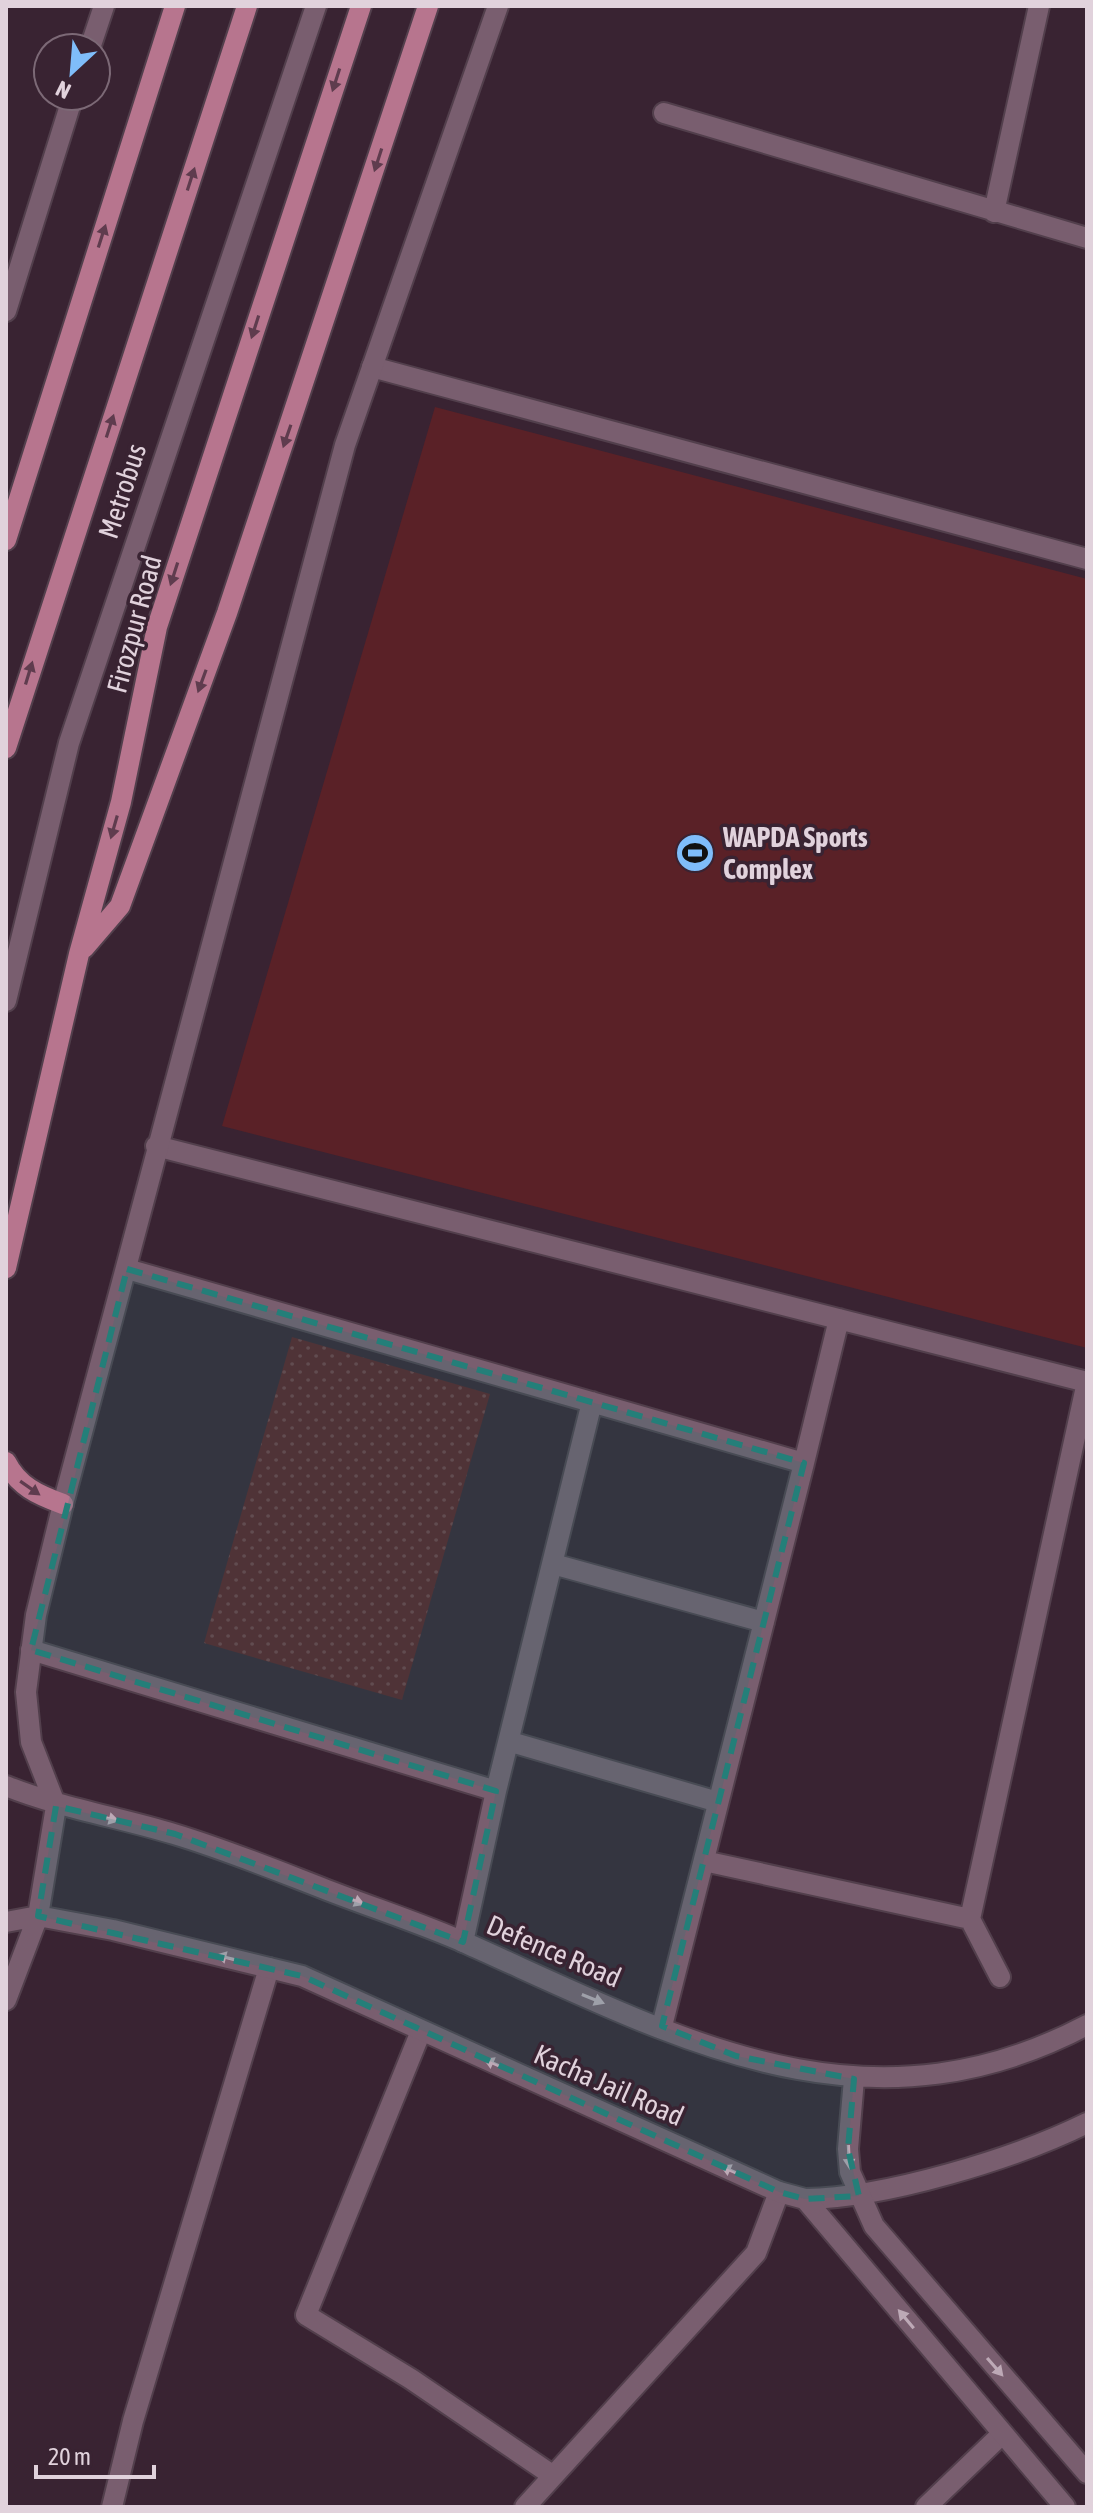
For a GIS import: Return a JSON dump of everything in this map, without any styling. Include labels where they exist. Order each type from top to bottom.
[{"type":"main road","points":[[6,540],[175,6]]},
{"type":"main road","points":[[6,748],[247,6]]},
{"type":"main road","name":"Firozpur Road","points":[[6,1268],[79,954],[121,802],[157,627],[361,6]]},
{"type":"main road","points":[[79,954],[120,906],[227,613],[428,6]]},
{"type":"main road","points":[[6,1462],[20,1482],[35,1494],[63,1504]]},
{"type":"street","points":[[95,32],[104,6]]},
{"type":"street","name":"Metrobus","points":[[6,1001],[69,743],[316,6]]},
{"type":"street","points":[[6,2000],[38,1916],[56,1806],[31,1742],[26,1692],[31,1650],[63,1504],[345,445],[498,6]]},
{"type":"street","points":[[994,212],[1039,6]]},
{"type":"street","points":[[6,311],[68,112]]},
{"type":"street","points":[[664,113],[1087,238]]},
{"type":"street","points":[[372,367],[1087,559]]},
{"type":"street","points":[[156,1146],[1087,1382],[970,1919],[1000,1977]]},
{"type":"street","points":[[127,1269],[804,1463]]},
{"type":"street","points":[[662,2026],[839,1319]]},
{"type":"street","points":[[463,1942],[496,1791],[511,1742],[592,1402]]},
{"type":"street","points":[[553,1564],[764,1622]]},
{"type":"street","points":[[31,1650],[496,1791]]},
{"type":"street","points":[[511,1742],[718,1802]]},
{"type":"street","name":"Defence Road","points":[[6,1786],[56,1806],[175,1834],[463,1942],[736,2056],[805,2073],[854,2079],[937,2076],[977,2068],[1064,2038],[1087,2025]]},
{"type":"street","points":[[704,1861],[970,1919]]},
{"type":"street","name":"Kacha Jail Road","points":[[6,1922],[38,1916],[113,1930],[302,1976],[779,2192],[805,2199],[859,2196],[1007,2155],[1087,2123]]},
{"type":"street","points":[[112,2507],[133,2421],[269,1968]]},
{"type":"street","points":[[421,2031],[306,2315],[411,2379],[552,2475]]},
{"type":"street","points":[[854,2079],[848,2149],[850,2172],[874,2226],[1087,2473]]},
{"type":"street","points":[[525,2507],[756,2253],[779,2192]]},
{"type":"street","points":[[805,2199],[1065,2507]]},
{"type":"street","points":[[926,2507],[1002,2434]]},
{"type":"highlighted area","points":[[127,1269],[804,1463],[662,2026],[736,2056],[854,2079],[848,2149],[859,2196],[805,2199],[779,2192],[302,1976],[38,1916],[56,1806],[175,1834],[463,1942],[496,1791],[31,1650]]},
{"type":"shaded area","name":"WAPDA Sports Complex","points":[[435,407],[1087,579],[1087,1348],[222,1126]]},
{"type":"shaded area","points":[[292,1337],[490,1394],[402,1700],[204,1643]]},
{"type":"place","name":"WAPDA Sports Complex","points":[[695,853]]}]
